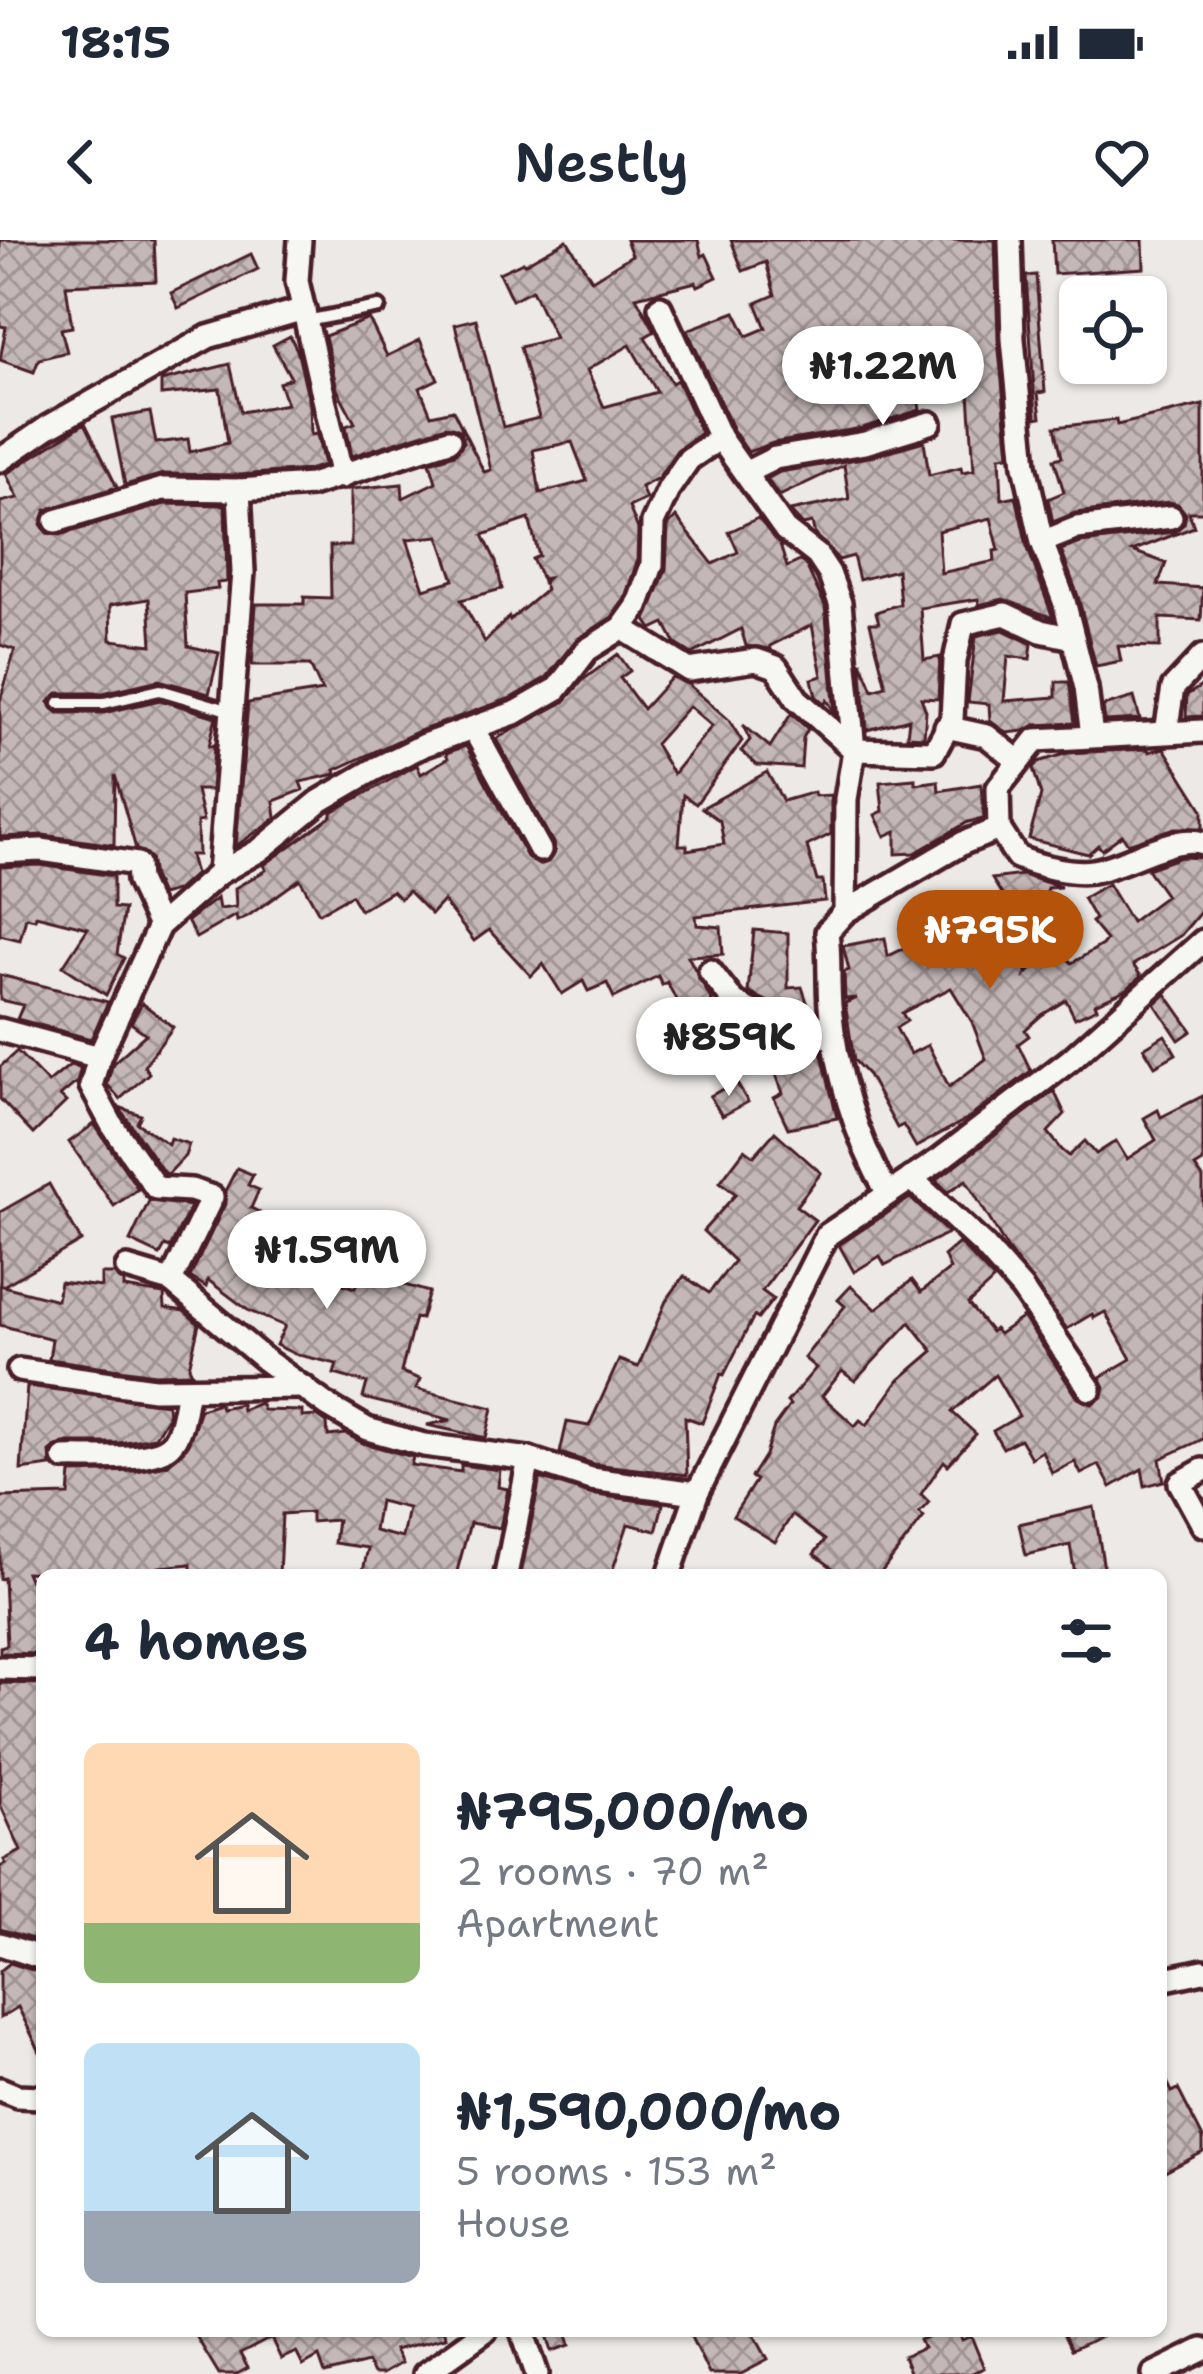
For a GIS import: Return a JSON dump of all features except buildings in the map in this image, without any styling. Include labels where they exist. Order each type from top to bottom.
[{"type":"street","points":[[1010,240],[1024,465],[1042,542],[1064,601],[1089,701],[1092,736]]},
{"type":"street","points":[[306,242],[297,281],[342,477]]},
{"type":"street","points":[[660,308],[719,438],[785,530],[804,541],[829,573],[845,637],[854,750],[846,799],[845,912]]},
{"type":"street","points":[[0,460],[47,427],[208,337],[305,315]]},
{"type":"street","points":[[745,473],[775,458],[865,443],[930,423]]},
{"type":"street","points":[[171,1281],[212,1197],[156,1188],[91,1086],[159,926],[219,873],[260,850],[320,801],[424,745],[517,712],[556,689],[587,650],[622,628],[637,607],[652,565],[653,523],[669,488],[689,459],[719,438]]},
{"type":"street","points":[[56,521],[163,489],[311,485],[449,440]]},
{"type":"street","points":[[219,873],[243,572],[239,490]]},
{"type":"street","points":[[1042,542],[1077,528],[1172,517]]},
{"type":"street","points":[[622,628],[689,670],[756,660],[776,667],[797,699],[854,750],[934,752],[952,719],[963,624],[1005,614],[1040,631],[1073,638]]},
{"type":"street","points":[[1166,732],[1173,688],[1203,656]]},
{"type":"street","points":[[473,728],[540,850]]},
{"type":"street","points":[[946,728],[987,736],[1017,760]]},
{"type":"street","points":[[1203,730],[1036,740],[998,788],[1000,829],[1017,857],[1088,872],[1182,841],[1203,843]]},
{"type":"street","points":[[887,1192],[870,1163],[834,1040],[827,932],[845,912],[963,843],[1000,829]]},
{"type":"street","points":[[0,852],[41,850],[137,864],[138,881],[159,926]]},
{"type":"street","points":[[671,1569],[697,1493],[827,1235],[1070,1060],[1202,945]]},
{"type":"street","points":[[710,970],[734,1003],[834,1040]]},
{"type":"street","points":[[0,1030],[100,1057]]},
{"type":"street","points":[[911,1178],[1022,1289],[1090,1390]]},
{"type":"street","points":[[127,1268],[171,1281],[264,1359],[367,1429],[424,1445],[529,1459],[591,1479],[697,1493]]},
{"type":"street","points":[[19,1370],[188,1390],[304,1387]]},
{"type":"street","points":[[64,1458],[151,1455],[169,1446],[182,1421],[188,1390]]},
{"type":"street","points":[[507,1569],[529,1459]]},
{"type":"street","points":[[1203,1469],[1180,1483],[1203,1525]]},
{"type":"street","points":[[0,1668],[36,1669]]},
{"type":"street","points":[[0,1944],[36,1956]]},
{"type":"street","points":[[1167,1979],[1203,1971]]},
{"type":"street","points":[[0,2089],[36,2097]]},
{"type":"street","points":[[425,2374],[476,2337]]},
{"type":"street","points":[[524,2337],[537,2374]]},
{"type":"street","points":[[1154,2374],[1203,2350]]},
{"type":"lane","points":[[305,315],[379,307]]},
{"type":"lane","points":[[59,703],[104,703],[160,690],[231,711]]}]
